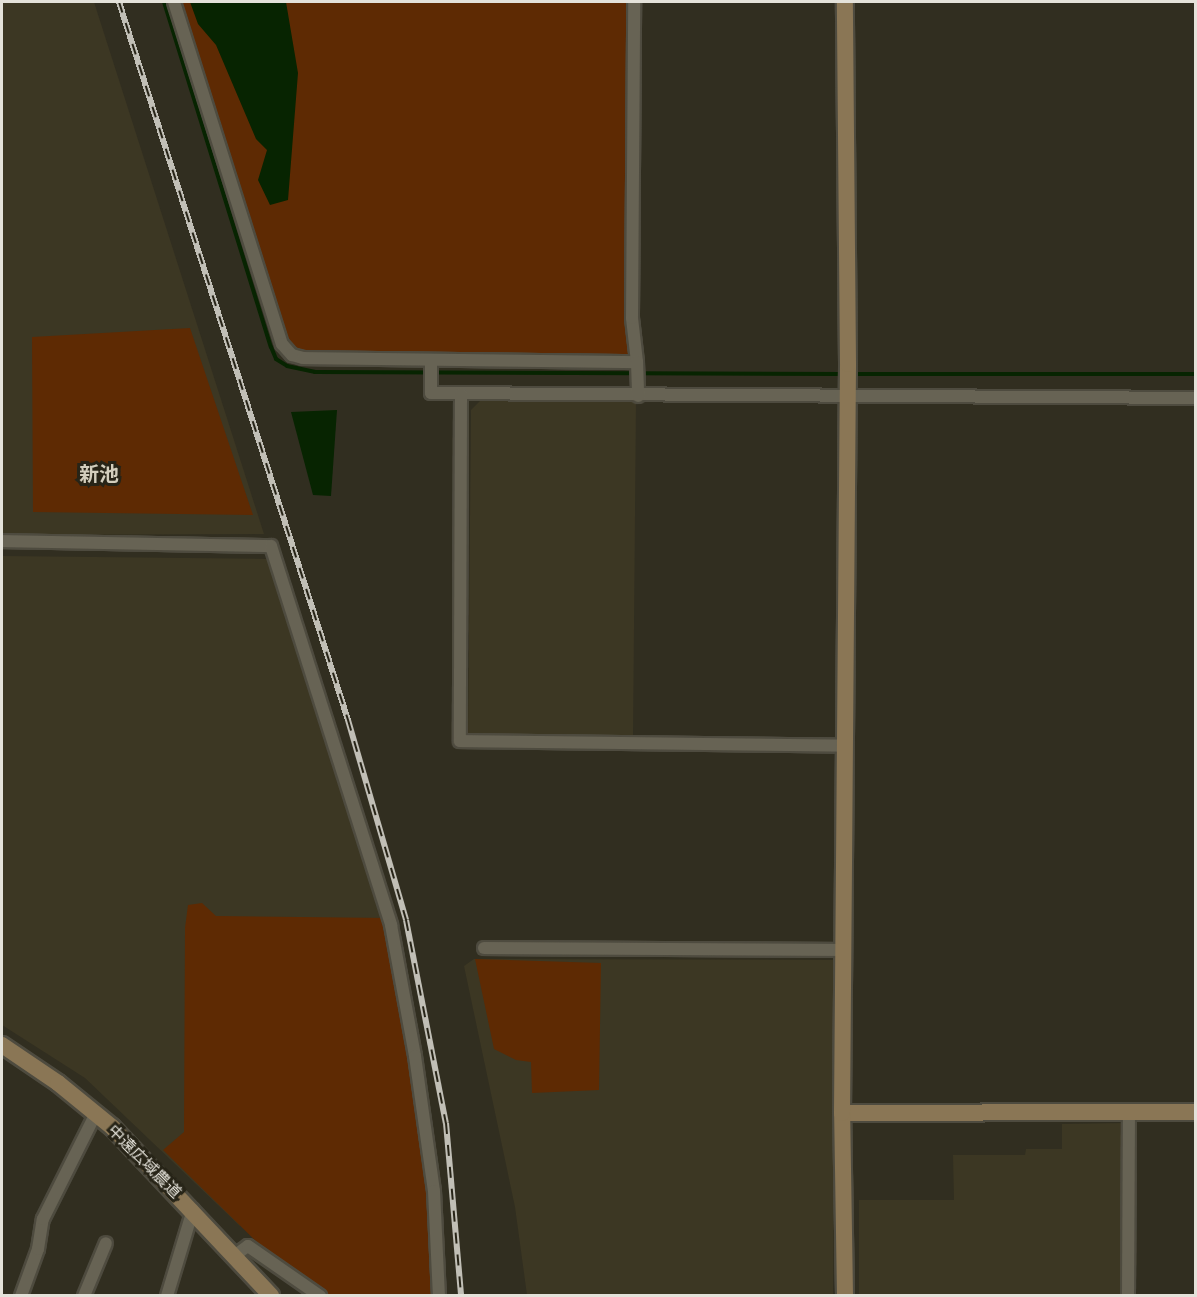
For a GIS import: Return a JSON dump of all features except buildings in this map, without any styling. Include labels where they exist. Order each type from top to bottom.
[{"type":"street","points":[[174,2],[282,344],[292,355],[303,358],[431,361],[637,362]]},
{"type":"street","points":[[634,2],[632,318],[638,396]]},
{"type":"street","points":[[845,2],[848,364],[842,1113],[845,1296]]},
{"type":"street","points":[[431,361],[431,393],[1196,398]]},
{"type":"street","points":[[461,394],[460,741],[845,746]]},
{"type":"street","points":[[2,541],[271,546],[391,925],[416,1056],[434,1191],[439,1296]]},
{"type":"street","points":[[484,948],[845,950]]},
{"type":"street","name":"中遠広域農道","points":[[2,1045],[96,1113],[193,1210],[271,1296]]},
{"type":"street","points":[[1128,1296],[1129,1112]]},
{"type":"street","points":[[842,1113],[1196,1112]]},
{"type":"street","points":[[21,1296],[38,1249],[43,1219],[96,1113]]},
{"type":"street","points":[[167,1296],[193,1210]]},
{"type":"street","points":[[84,1296],[106,1243]]},
{"type":"street","points":[[234,1256],[248,1246],[320,1296]]},
{"type":"shaded area","points":[[2,2],[94,2],[264,534],[2,535]]},
{"type":"shaded area","points":[[179,2],[636,2],[636,354],[303,358],[288,351]]},
{"type":"shaded area","points":[[190,2],[286,2],[298,73],[288,200],[270,205],[258,180],[267,150],[256,139],[216,45],[198,24]]},
{"type":"shaded area","points":[[190,328],[253,515],[33,512],[32,337]]},
{"type":"shaded area","points":[[481,400],[636,401],[633,738],[468,737],[471,410]]},
{"type":"shaded area","points":[[337,410],[331,496],[313,495],[291,412]]},
{"type":"shaded area","points":[[2,556],[268,559],[393,955],[240,1226],[85,1078],[2,1025]]},
{"type":"shaded area","points":[[202,903],[216,916],[389,918],[402,981],[437,1260],[437,1295],[327,1295],[264,1249],[163,1150],[184,1132],[185,928],[188,905]]},
{"type":"shaded area","points":[[474,959],[836,960],[833,1295],[527,1295],[515,1207],[464,966]]},
{"type":"shaded area","points":[[475,959],[601,963],[599,1090],[532,1093],[531,1062],[516,1060],[494,1049]]},
{"type":"shaded area","points":[[1124,1123],[1124,1295],[859,1295],[859,1200],[954,1200],[953,1155],[1025,1155],[1026,1149],[1062,1149],[1062,1124]]},
{"type":"waterway","points":[[164,2],[271,347],[276,359],[287,366],[315,372],[844,374]]},
{"type":"waterway","points":[[851,374],[1196,374]]},
{"type":"railway","points":[[119,2],[348,720],[406,920],[446,1123],[461,1296]]},
{"type":"district","name":"新池","points":[[99,473]]}]
